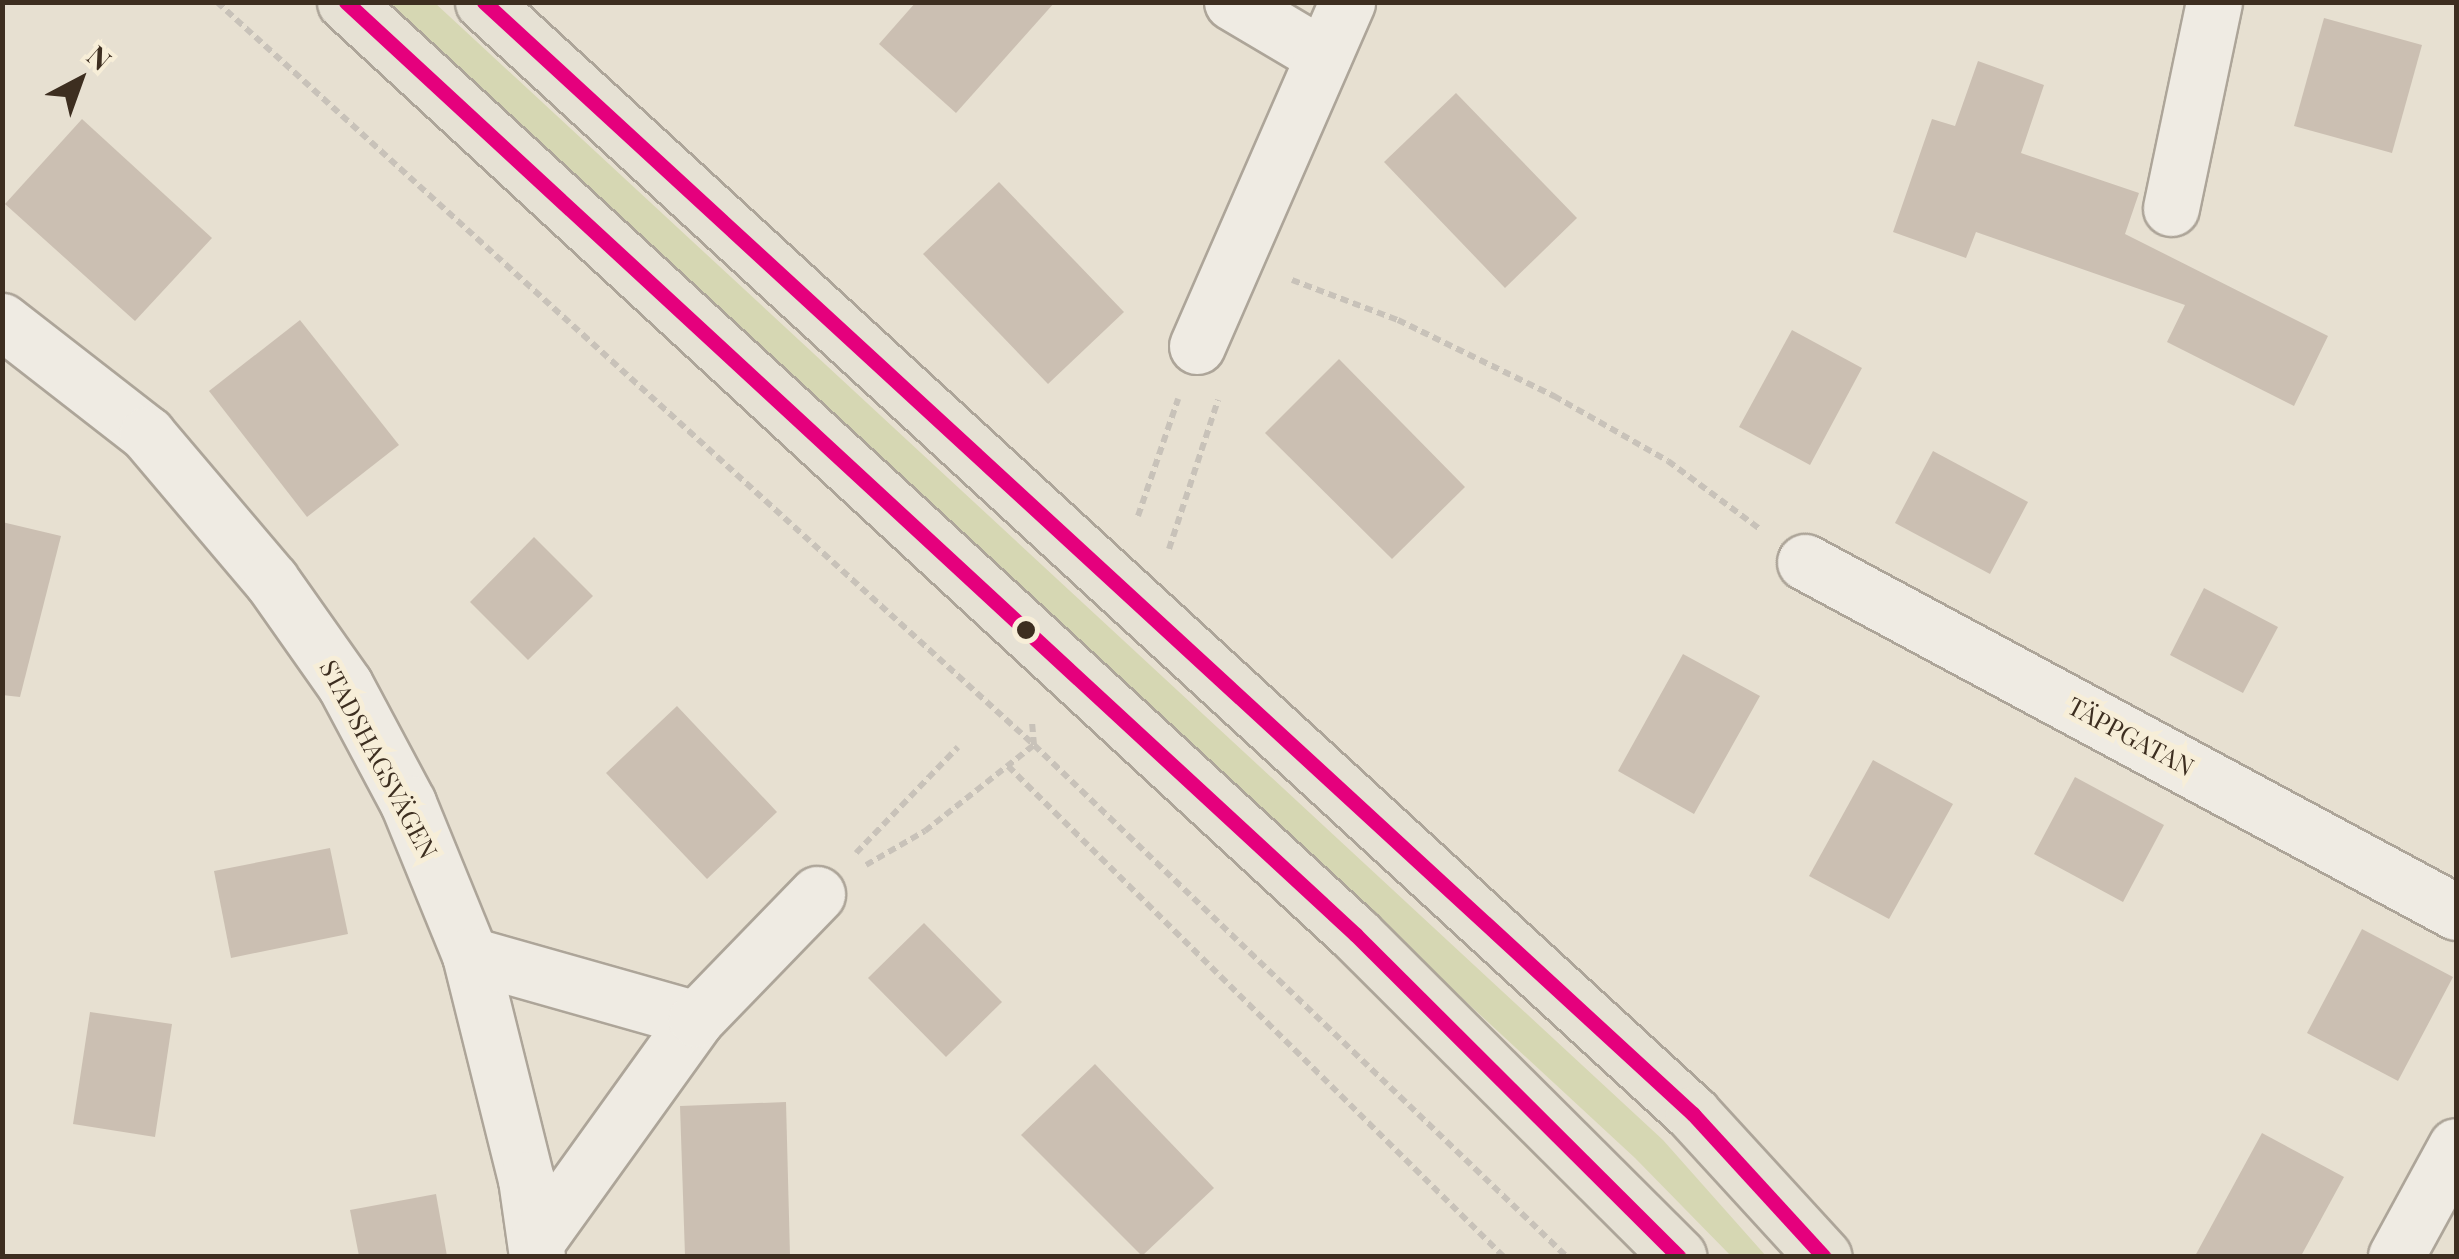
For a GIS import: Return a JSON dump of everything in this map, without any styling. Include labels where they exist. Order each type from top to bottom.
[{"type":"main road","points":[[344,2],[1356,935],[1678,1256]]},
{"type":"main road","points":[[483,2],[1693,1114],[1822,1256]]},
{"type":"street","points":[[1232,2],[1323,56]]},
{"type":"street","points":[[1197,346],[1347,2]]},
{"type":"street","points":[[2171,208],[2214,2]]},
{"type":"street","name":"STADSHAGSVÄGEN","points":[[2,321],[147,434],[271,580],[345,685],[408,803],[470,955],[536,1250]]},
{"type":"street","name":"TÄPPGATAN","points":[[1805,562],[2456,912]]},
{"type":"street","points":[[536,1250],[696,1019],[817,894]]},
{"type":"street","points":[[470,955],[696,1019]]},
{"type":"street","points":[[2396,1256],[2456,1146]]},
{"type":"path","points":[[216,2],[1034,745],[1566,1256]]},
{"type":"path","points":[[1234,259],[1398,320],[1554,396],[1668,460],[1805,562]]},
{"type":"path","points":[[1138,516],[1197,346]]},
{"type":"path","points":[[1176,561],[1167,544],[1221,392],[1197,346]]},
{"type":"path","points":[[1031,705],[1034,745]]},
{"type":"path","points":[[817,894],[925,831],[1034,745]]},
{"type":"path","points":[[817,894],[958,747]]},
{"type":"path","points":[[1008,766],[1503,1256]]},
{"type":"green space","points":[[386,3],[435,3],[1663,1140],[1766,1256],[1731,1256],[1635,1158]]},
{"type":"building","points":[[916,2],[1055,2],[956,113],[879,44]]},
{"type":"building","points":[[2324,18],[2422,45],[2392,153],[2294,126]]},
{"type":"building","points":[[1978,61],[2044,85],[2021,153],[2139,193],[2125,234],[2328,336],[2294,406],[2167,342],[2185,305],[1976,232],[1966,258],[1893,232],[1932,119],[1955,126]]},
{"type":"building","points":[[1456,93],[1577,218],[1505,288],[1384,162]]},
{"type":"building","points":[[82,119],[212,238],[135,321],[5,204]]},
{"type":"building","points":[[999,182],[1124,312],[1048,384],[923,254]]},
{"type":"building","points":[[300,320],[399,445],[307,517],[209,391]]},
{"type":"building","points":[[1792,330],[1862,368],[1810,465],[1739,427]]},
{"type":"building","points":[[1339,359],[1465,487],[1392,559],[1265,433]]},
{"type":"building","points":[[1933,451],[2028,502],[1990,574],[1895,523]]},
{"type":"building","points":[[2,522],[61,536],[20,697],[2,695]]},
{"type":"building","points":[[534,537],[593,596],[528,660],[470,602]]},
{"type":"building","points":[[2204,588],[2278,627],[2243,693],[2170,655]]},
{"type":"building","points":[[1683,654],[1760,696],[1694,814],[1618,771]]},
{"type":"building","points":[[677,706],[777,812],[707,879],[606,773]]},
{"type":"building","points":[[1873,760],[1953,804],[1889,919],[1809,876]]},
{"type":"building","points":[[2075,777],[2164,825],[2123,902],[2034,854]]},
{"type":"building","points":[[330,848],[348,934],[231,958],[214,871]]},
{"type":"building","points":[[924,923],[1002,1002],[946,1057],[868,978]]},
{"type":"building","points":[[2362,929],[2453,977],[2398,1081],[2307,1033]]},
{"type":"building","points":[[90,1012],[172,1024],[155,1137],[73,1124]]},
{"type":"building","points":[[1095,1064],[1214,1188],[1142,1256],[1021,1135]]},
{"type":"building","points":[[786,1102],[790,1255],[685,1256],[680,1106]]},
{"type":"building","points":[[2262,1133],[2344,1177],[2301,1256],[2195,1256]]},
{"type":"building","points":[[436,1194],[447,1256],[359,1256],[350,1210]]},
{"type":"transit line","points":[[346,2],[1356,935],[1678,1256]]},
{"type":"transit line","points":[[484,2],[1693,1114],[1823,1256]]}]
